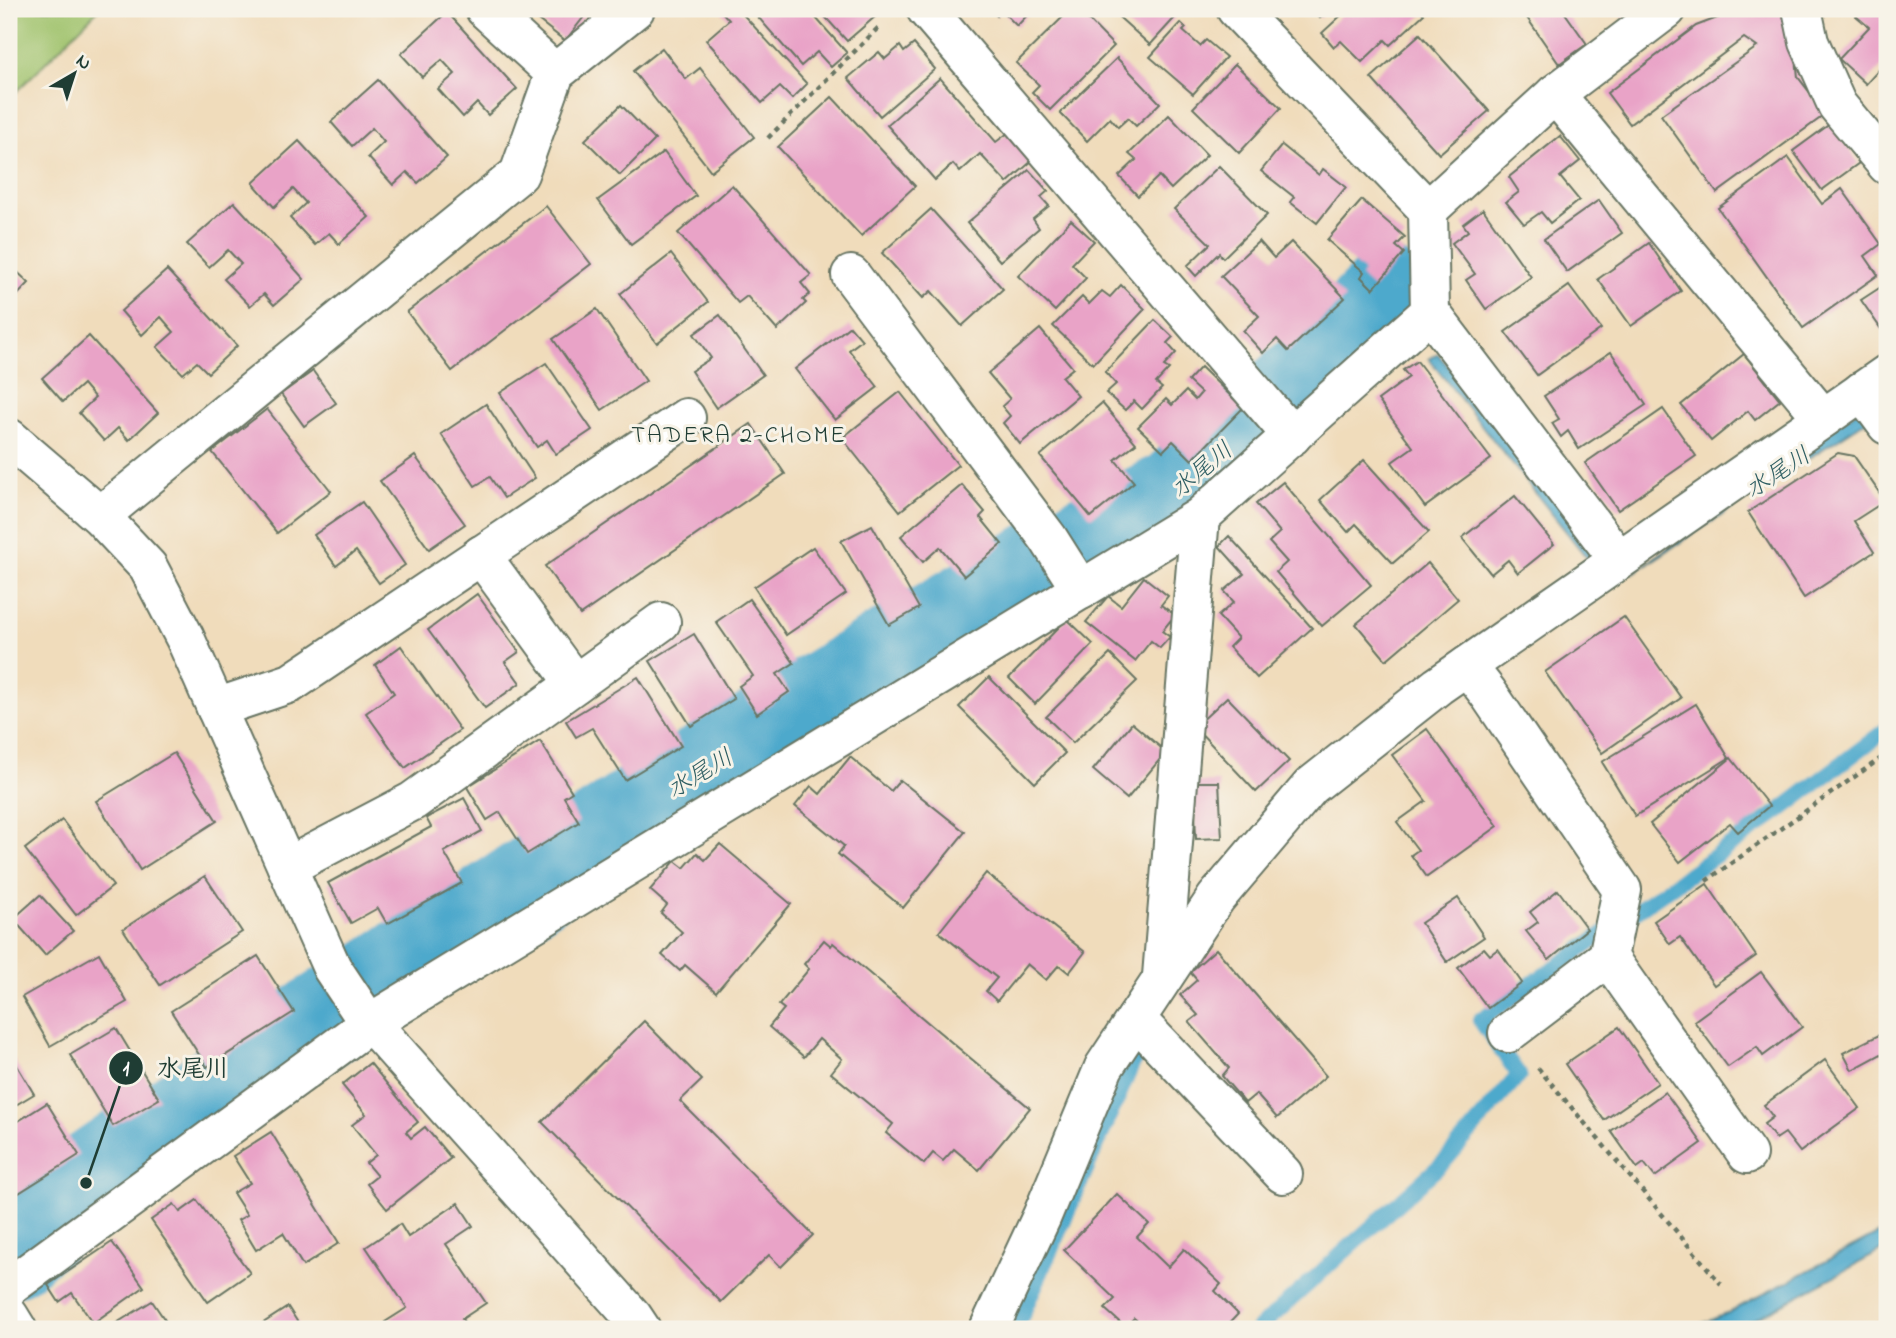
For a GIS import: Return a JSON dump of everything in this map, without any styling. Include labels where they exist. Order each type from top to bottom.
[{"type":"street","points":[[485,9],[555,73]]},
{"type":"street","points":[[100,516],[519,174],[555,73],[635,9]]},
{"type":"street","points":[[926,9],[1292,436]]},
{"type":"street","points":[[1236,9],[1429,210],[1430,312],[1619,560]]},
{"type":"street","points":[[1429,210],[1555,94],[1667,9]]},
{"type":"street","points":[[1802,9],[1810,42],[1837,105],[1887,165]]},
{"type":"street","points":[[1555,94],[1823,418]]},
{"type":"street","points":[[851,275],[1048,538],[1081,590]]},
{"type":"street","points":[[9,1287],[366,1018],[1200,517],[1430,312]]},
{"type":"street","points":[[1162,979],[1216,898],[1311,786],[1467,666],[1875,382],[1887,425]]},
{"type":"street","points":[[216,708],[291,683],[686,418]]},
{"type":"street","points":[[9,438],[100,516],[148,567],[185,638],[332,968],[366,1018],[641,1329]]},
{"type":"street","points":[[989,1329],[1042,1216],[1104,1067],[1145,1028],[1162,979],[1200,517]]},
{"type":"street","points":[[481,555],[575,684]]},
{"type":"street","points":[[287,867],[413,801],[662,622]]},
{"type":"street","points":[[1467,666],[1622,890],[1608,957],[1508,1033]]},
{"type":"street","points":[[1608,957],[1747,1154]]},
{"type":"street","points":[[1145,1028],[1283,1174]]},
{"type":"street","points":[[9,1316],[17,1329]]},
{"type":"path","points":[[768,138],[888,18]]},
{"type":"path","points":[[1706,881],[1887,754]]},
{"type":"path","points":[[1508,1033],[1721,1284]]},
{"type":"green space","points":[[9,9],[99,9],[9,99]]},
{"type":"water","points":[[1438,354],[1602,556],[1591,563],[1429,359]]},
{"type":"water","points":[[1887,389],[1887,407],[1632,574]]},
{"type":"water","points":[[1887,1229],[1887,1248],[1753,1320],[1730,1329],[1689,1329],[1728,1313]]},
{"type":"building","points":[[538,9],[590,9],[565,41],[533,16]]},
{"type":"building","points":[[738,9],[807,84],[792,99],[780,87],[762,103],[706,40],[729,20],[721,11]]},
{"type":"building","points":[[751,9],[808,9],[847,53],[831,67],[817,52],[801,66]]},
{"type":"building","points":[[818,9],[884,9],[847,41]]},
{"type":"building","points":[[990,9],[1033,9],[1017,26],[1001,10],[997,16]]},
{"type":"building","points":[[1071,9],[1078,9],[1114,46],[1050,110],[1032,92],[1039,85],[1016,63]]},
{"type":"building","points":[[1110,9],[1180,9],[1182,10],[1150,45]]},
{"type":"building","points":[[1312,9],[1331,9],[1320,18]]},
{"type":"building","points":[[1348,9],[1419,9],[1424,14],[1390,45],[1385,40],[1362,62],[1341,41],[1334,47],[1322,33]]},
{"type":"building","points":[[1521,9],[1571,9],[1565,13],[1587,44],[1559,64]]},
{"type":"building","points":[[1617,9],[1640,9],[1624,19]]},
{"type":"building","points":[[1741,9],[1791,9],[1798,77],[1826,114],[1717,193],[1661,115],[1757,47],[1744,38],[1630,124],[1607,93],[1696,26]]},
{"type":"building","points":[[1863,9],[1887,9],[1887,61],[1866,84],[1839,59],[1869,27],[1856,16]]},
{"type":"building","points":[[447,12],[517,89],[488,115],[477,103],[463,117],[438,89],[455,74],[442,60],[422,77],[401,54]]},
{"type":"building","points":[[1181,23],[1186,28],[1183,31],[1200,46],[1206,40],[1226,57],[1193,94],[1150,57]]},
{"type":"building","points":[[1420,34],[1489,111],[1439,154],[1371,78]]},
{"type":"building","points":[[914,44],[935,69],[880,116],[848,78],[879,52],[885,59],[900,46],[904,52]]},
{"type":"building","points":[[662,48],[686,79],[700,68],[754,137],[711,171],[633,71]]},
{"type":"building","points":[[1117,58],[1160,103],[1136,126],[1128,118],[1118,127],[1110,118],[1087,141],[1060,113]]},
{"type":"building","points":[[1235,64],[1281,108],[1239,153],[1193,108]]},
{"type":"building","points":[[940,78],[996,142],[1008,133],[1033,160],[1007,183],[980,154],[960,172],[953,164],[935,180],[887,125]]},
{"type":"building","points":[[378,80],[447,157],[418,183],[407,172],[393,185],[368,157],[384,142],[372,128],[352,146],[331,122]]},
{"type":"building","points":[[832,97],[915,186],[861,236],[778,147]]},
{"type":"building","points":[[621,105],[655,140],[620,175],[585,140]]},
{"type":"building","points":[[1169,115],[1207,155],[1171,189],[1159,176],[1138,196],[1119,176],[1136,160],[1129,154]]},
{"type":"building","points":[[1830,124],[1859,163],[1822,190],[1793,151]]},
{"type":"building","points":[[1560,136],[1580,161],[1560,177],[1579,200],[1550,223],[1541,212],[1524,224],[1506,202],[1519,192],[1509,177]]},
{"type":"building","points":[[299,141],[369,217],[339,244],[329,233],[315,245],[290,218],[306,203],[293,189],[274,207],[253,183]]},
{"type":"building","points":[[1282,145],[1319,175],[1323,169],[1346,187],[1317,223],[1290,202],[1294,197],[1261,171]]},
{"type":"building","points":[[664,152],[696,196],[631,244],[598,200]]},
{"type":"building","points":[[1788,157],[1822,204],[1842,189],[1881,244],[1865,256],[1878,275],[1803,328],[1718,208]]},
{"type":"building","points":[[1219,166],[1267,215],[1223,258],[1219,253],[1196,276],[1187,266],[1210,244],[1174,209]]},
{"type":"building","points":[[1029,170],[1048,191],[1041,197],[1049,206],[1033,219],[1039,228],[1000,261],[967,223]]},
{"type":"building","points":[[732,185],[811,275],[801,283],[810,294],[803,300],[806,303],[777,330],[747,296],[738,303],[678,233]]},
{"type":"building","points":[[1362,200],[1405,237],[1396,246],[1404,253],[1373,289],[1361,277],[1364,272],[1327,240]]},
{"type":"building","points":[[1599,200],[1622,233],[1567,272],[1544,239]]},
{"type":"building","points":[[234,202],[304,279],[274,305],[264,294],[250,306],[224,279],[241,264],[228,250],[209,267],[187,244]]},
{"type":"building","points":[[546,206],[591,264],[452,371],[407,312]]},
{"type":"building","points":[[931,209],[1003,289],[962,326],[931,291],[923,298],[882,253]]},
{"type":"building","points":[[1483,209],[1531,277],[1486,309],[1466,280],[1475,274],[1452,243],[1468,231],[1463,224]]},
{"type":"building","points":[[1071,220],[1094,241],[1072,264],[1086,278],[1055,311],[1018,276]]},
{"type":"building","points":[[1259,241],[1274,258],[1291,242],[1345,298],[1288,351],[1277,339],[1263,353],[1243,331],[1259,316],[1221,276]]},
{"type":"building","points":[[1649,243],[1681,291],[1631,326],[1598,279]]},
{"type":"building","points":[[671,254],[708,302],[657,343],[620,294]]},
{"type":"building","points":[[9,264],[29,283],[9,304]]},
{"type":"building","points":[[167,270],[237,346],[208,373],[197,362],[183,374],[157,347],[174,332],[161,317],[142,335],[121,311]]},
{"type":"building","points":[[1887,283],[1887,325],[1881,329],[1861,300]]},
{"type":"building","points":[[1121,285],[1145,309],[1093,364],[1053,326],[1082,297],[1089,304],[1102,291],[1110,297]]},
{"type":"building","points":[[1569,286],[1601,329],[1537,375],[1505,332]]},
{"type":"building","points":[[597,309],[646,381],[602,410],[553,339]]},
{"type":"building","points":[[720,315],[763,375],[716,408],[691,371],[711,358],[694,334]]},
{"type":"building","points":[[1155,320],[1173,337],[1167,343],[1176,353],[1164,366],[1169,369],[1156,383],[1162,388],[1142,409],[1134,401],[1125,410],[1106,393],[1116,384],[1105,372]]},
{"type":"building","points":[[850,326],[862,340],[849,350],[878,387],[835,420],[795,369]]},
{"type":"building","points":[[1040,329],[1073,368],[1062,377],[1078,396],[1020,444],[1003,423],[1010,416],[1002,406],[1010,399],[988,373]]},
{"type":"building","points":[[89,336],[158,413],[129,440],[118,428],[104,441],[79,413],[95,398],[83,384],[63,402],[42,378]]},
{"type":"building","points":[[1611,352],[1646,405],[1579,449],[1568,431],[1561,437],[1552,423],[1559,419],[1544,396]]},
{"type":"building","points":[[1744,354],[1780,400],[1755,420],[1748,411],[1711,441],[1681,405]]},
{"type":"building","points":[[1417,361],[1491,459],[1425,507],[1392,462],[1413,447],[1378,400],[1409,377],[1403,370]]},
{"type":"building","points":[[546,363],[592,430],[556,454],[547,440],[537,447],[500,393]]},
{"type":"building","points":[[1201,367],[1243,408],[1192,460],[1173,441],[1163,451],[1138,427],[1166,399],[1172,405],[1186,391],[1195,400],[1201,393],[1188,381]]},
{"type":"building","points":[[313,371],[336,403],[304,426],[281,394]]},
{"type":"building","points":[[900,392],[958,465],[900,511],[842,438]]},
{"type":"building","points":[[1102,403],[1136,443],[1115,460],[1134,482],[1091,517],[1040,456]]},
{"type":"building","points":[[486,404],[535,478],[504,498],[490,477],[475,486],[441,434]]},
{"type":"building","points":[[267,409],[331,491],[277,533],[212,452]]},
{"type":"building","points":[[1663,409],[1696,456],[1618,510],[1585,463]]},
{"type":"building","points":[[751,424],[785,474],[580,615],[545,566]]},
{"type":"building","points":[[1838,453],[1854,456],[1885,501],[1854,521],[1874,552],[1804,598],[1748,512]]},
{"type":"building","points":[[415,456],[465,524],[429,549],[380,481]]},
{"type":"building","points":[[1364,460],[1429,532],[1393,563],[1356,524],[1348,532],[1320,500]]},
{"type":"building","points":[[1283,482],[1371,585],[1322,626],[1276,572],[1287,562],[1269,542],[1280,532],[1256,504]]},
{"type":"building","points":[[962,485],[985,512],[980,517],[1002,544],[964,576],[940,547],[923,562],[901,536]]},
{"type":"building","points":[[1515,496],[1554,544],[1518,573],[1508,560],[1491,574],[1462,538]]},
{"type":"building","points":[[362,502],[405,565],[379,583],[356,551],[336,566],[314,535]]},
{"type":"building","points":[[872,525],[919,608],[889,625],[841,541]]},
{"type":"building","points":[[1229,536],[1312,628],[1257,678],[1229,647],[1238,638],[1218,616],[1234,602],[1224,591],[1244,574],[1219,546]]},
{"type":"building","points":[[813,547],[846,594],[786,635],[754,587]]},
{"type":"building","points":[[1428,563],[1458,599],[1386,660],[1356,624]]},
{"type":"building","points":[[1144,577],[1168,596],[1161,605],[1175,615],[1162,631],[1170,637],[1160,648],[1151,641],[1135,661],[1086,622],[1108,596],[1121,606]]},
{"type":"building","points":[[477,594],[519,652],[505,662],[520,683],[485,708],[428,630]]},
{"type":"building","points":[[749,599],[794,663],[777,674],[789,692],[757,714],[739,686],[753,676],[716,622]]},
{"type":"building","points":[[1624,617],[1681,698],[1602,753],[1545,672]]},
{"type":"building","points":[[1067,619],[1093,644],[1035,704],[1009,678]]},
{"type":"building","points":[[694,634],[734,699],[691,726],[650,661]]},
{"type":"building","points":[[401,646],[460,730],[405,768],[366,713],[394,693],[375,665]]},
{"type":"building","points":[[1110,654],[1137,681],[1073,743],[1046,717]]},
{"type":"building","points":[[638,677],[681,746],[625,780],[592,728],[576,737],[566,721]]},
{"type":"building","points":[[989,677],[1065,753],[1035,783],[959,707]]},
{"type":"building","points":[[1227,697],[1289,761],[1256,792],[1195,727]]},
{"type":"building","points":[[1696,704],[1729,758],[1635,816],[1602,762]]},
{"type":"building","points":[[1132,723],[1166,752],[1127,799],[1093,770]]},
{"type":"building","points":[[1427,729],[1498,826],[1427,877],[1411,855],[1418,850],[1397,822],[1426,801],[1392,755]]},
{"type":"building","points":[[540,741],[572,792],[564,797],[579,822],[527,854],[500,812],[487,820],[467,787]]},
{"type":"building","points":[[174,753],[217,821],[140,870],[96,801]]},
{"type":"building","points":[[850,757],[891,791],[900,780],[965,832],[903,908],[838,854],[844,846],[795,806],[811,786],[820,794]]},
{"type":"building","points":[[1731,758],[1769,806],[1738,832],[1730,823],[1680,862],[1650,824]]},
{"type":"building","points":[[1194,782],[1219,782],[1222,838],[1196,839]]},
{"type":"building","points":[[464,798],[482,831],[444,852],[462,883],[387,924],[378,908],[351,923],[328,883],[431,827],[426,818]]},
{"type":"building","points":[[62,820],[113,886],[76,915],[25,849]]},
{"type":"building","points":[[720,844],[791,904],[716,992],[685,965],[680,971],[662,955],[682,932],[661,913],[667,905],[650,890],[675,861],[684,868],[697,853],[705,860]]},
{"type":"building","points":[[986,873],[1085,952],[1069,973],[1059,965],[1046,980],[1027,964],[997,1001],[986,991],[997,978],[939,932]]},
{"type":"building","points":[[205,876],[242,932],[160,985],[123,929]]},
{"type":"building","points":[[1707,884],[1756,956],[1714,985],[1680,937],[1670,944],[1654,921]]},
{"type":"building","points":[[1558,890],[1587,929],[1549,960],[1526,931],[1538,922],[1530,912]]},
{"type":"building","points":[[40,895],[73,931],[45,955],[13,919]]},
{"type":"building","points":[[1458,898],[1484,937],[1447,962],[1421,923]]},
{"type":"building","points":[[824,940],[831,946],[833,943],[1030,1108],[979,1170],[954,1149],[943,1161],[933,1153],[924,1164],[886,1133],[893,1124],[831,1073],[842,1059],[819,1039],[804,1057],[769,1027],[784,1009],[779,1005],[809,969],[804,964]]},
{"type":"building","points":[[1484,948],[1490,955],[1498,949],[1522,983],[1488,1008],[1458,968]]},
{"type":"building","points":[[1216,949],[1326,1076],[1277,1118],[1256,1094],[1245,1103],[1222,1076],[1229,1068],[1189,1022],[1198,1015],[1180,995],[1197,980],[1190,972]]},
{"type":"building","points":[[99,953],[127,1002],[50,1046],[22,997]]},
{"type":"building","points":[[258,956],[294,1012],[207,1067],[171,1011]]},
{"type":"building","points":[[1761,972],[1802,1027],[1763,1056],[1757,1047],[1728,1067],[1694,1021]]},
{"type":"building","points":[[644,1021],[702,1080],[680,1101],[813,1235],[781,1267],[769,1255],[721,1302],[542,1122]]},
{"type":"building","points":[[1619,1027],[1658,1083],[1604,1120],[1565,1064]]},
{"type":"building","points":[[116,1028],[159,1099],[113,1126],[70,1055]]},
{"type":"building","points":[[1887,1031],[1887,1051],[1852,1070],[1843,1053]]},
{"type":"building","points":[[9,1052],[34,1094],[9,1109]]},
{"type":"building","points":[[1825,1060],[1860,1108],[1800,1152],[1785,1133],[1776,1139],[1764,1124],[1773,1117],[1764,1105]]},
{"type":"building","points":[[370,1063],[418,1122],[406,1132],[411,1138],[425,1127],[451,1158],[387,1209],[367,1184],[377,1176],[366,1163],[376,1155],[352,1125],[366,1114],[342,1085]]},
{"type":"building","points":[[1665,1092],[1702,1143],[1655,1177],[1644,1163],[1637,1168],[1611,1131]]},
{"type":"building","points":[[47,1103],[79,1155],[14,1196],[9,1187],[9,1127]]},
{"type":"building","points":[[271,1132],[339,1243],[303,1266],[283,1233],[256,1250],[238,1220],[247,1215],[233,1193],[250,1183],[233,1156]]},
{"type":"building","points":[[1117,1194],[1149,1224],[1137,1237],[1168,1267],[1184,1249],[1221,1284],[1215,1291],[1238,1314],[1224,1329],[1147,1329],[1134,1318],[1125,1327],[1105,1309],[1115,1299],[1064,1250]]},
{"type":"building","points":[[197,1200],[250,1273],[208,1302],[151,1220],[174,1204],[180,1212]]},
{"type":"building","points":[[458,1203],[473,1226],[446,1244],[486,1303],[462,1319],[469,1329],[390,1329],[385,1322],[407,1308],[366,1247],[400,1224],[408,1237]]},
{"type":"building","points":[[112,1242],[144,1287],[93,1323],[72,1293],[59,1302],[48,1285]]},
{"type":"building","points":[[152,1301],[171,1329],[107,1329]]},
{"type":"building","points":[[288,1307],[302,1329],[254,1329]]},
{"type":"waterway","name":"水尾川","points":[[9,1250],[86,1183],[311,1028],[655,803],[904,648],[1046,564],[1176,497],[1311,377],[1387,298]]},
{"type":"waterway","points":[[1258,1329],[1445,1161],[1519,1075],[1480,1020],[1778,812],[1887,729]]},
{"type":"waterway","points":[[1016,1329],[1143,1040]]},
{"type":"place","name":"水尾川","points":[[86,1183]]},
{"type":"district","name":"TADERA 2-CHOME","points":[[739,436]]}]
